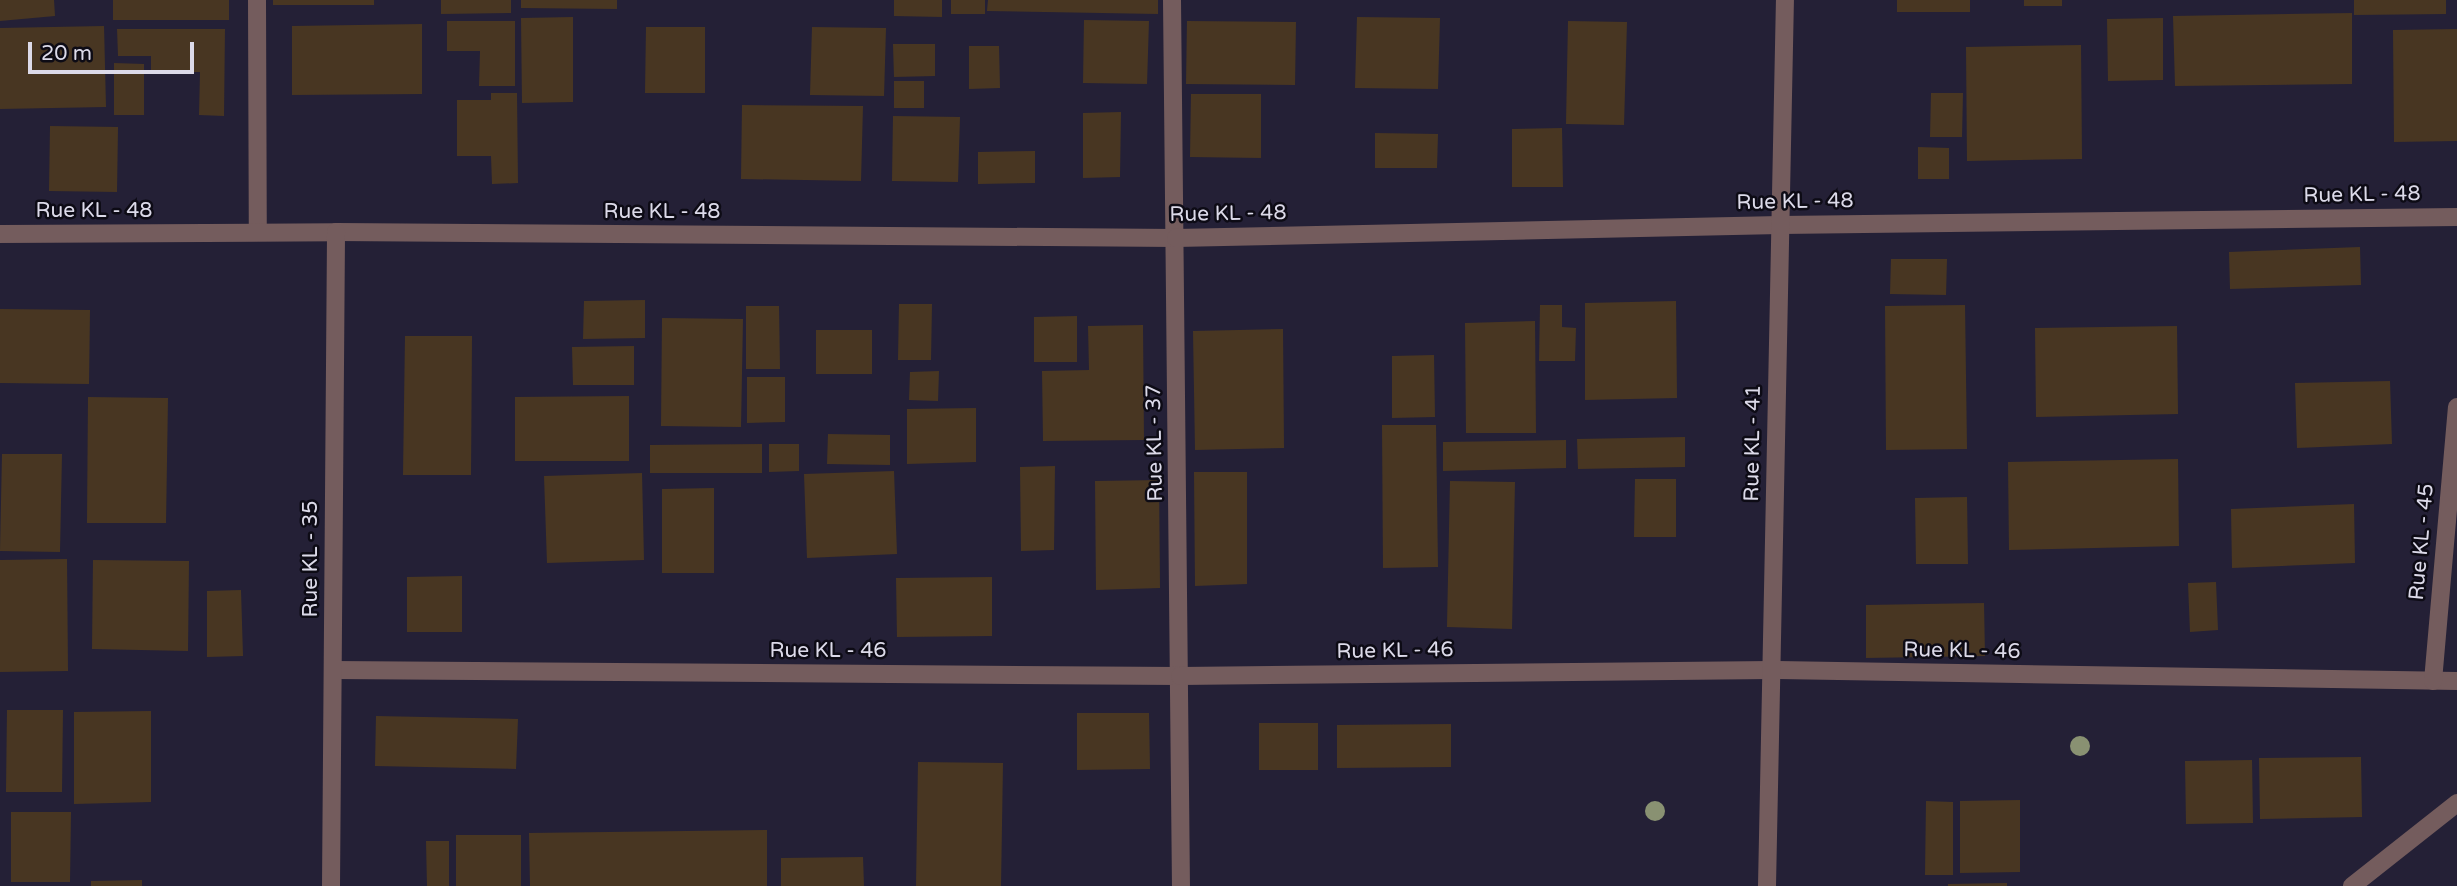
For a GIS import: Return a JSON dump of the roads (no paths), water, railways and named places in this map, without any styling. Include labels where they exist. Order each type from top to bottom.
[{"type":"street","points":[[257,0],[258,232]]},
{"type":"street","name":"Rue KL - 37","points":[[1172,0],[1181,886]]},
{"type":"street","name":"Rue KL - 41","points":[[1768,886],[1785,0]]},
{"type":"street","name":"Rue KL - 48","points":[[0,234],[336,232],[1176,238],[1780,225],[2457,217]]},
{"type":"street","name":"Rue KL - 35","points":[[331,886],[336,232]]},
{"type":"street","name":"Rue KL - 45","points":[[2433,681],[2457,407]]},
{"type":"street","name":"Rue KL - 46","points":[[333,670],[1180,676],[1772,670],[2457,681]]},
{"type":"street","points":[[2352,886],[2457,803]]}]
